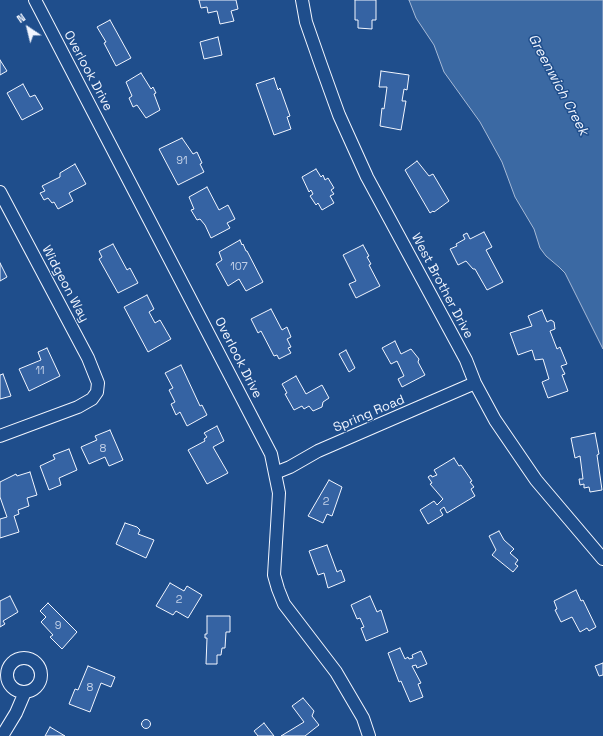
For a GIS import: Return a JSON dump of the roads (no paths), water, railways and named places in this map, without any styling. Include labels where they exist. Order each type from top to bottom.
[{"type":"street","name":"Overlook Drive","points":[[35,0],[271,454],[279,493],[274,575],[278,589],[284,604],[336,672],[363,718],[369,736]]},
{"type":"street","name":"West Brother Drive","points":[[302,0],[306,22],[339,115],[367,177],[466,360],[475,383],[495,420],[536,480],[603,559]]},
{"type":"street","name":"Widgeon Way","points":[[0,192],[97,377],[97,392],[92,399],[78,407],[0,436]]},
{"type":"street","name":"Spring Road","points":[[275,473],[290,467],[318,451],[475,383]]},
{"type":"street","points":[[2,736],[25,692]]},
{"type":"water","name":"Greenwich Creek","points":[[409,0],[603,0],[603,349],[565,273],[546,256],[540,248],[534,229],[515,197],[502,162],[480,122],[444,72],[434,45],[416,18]]}]
